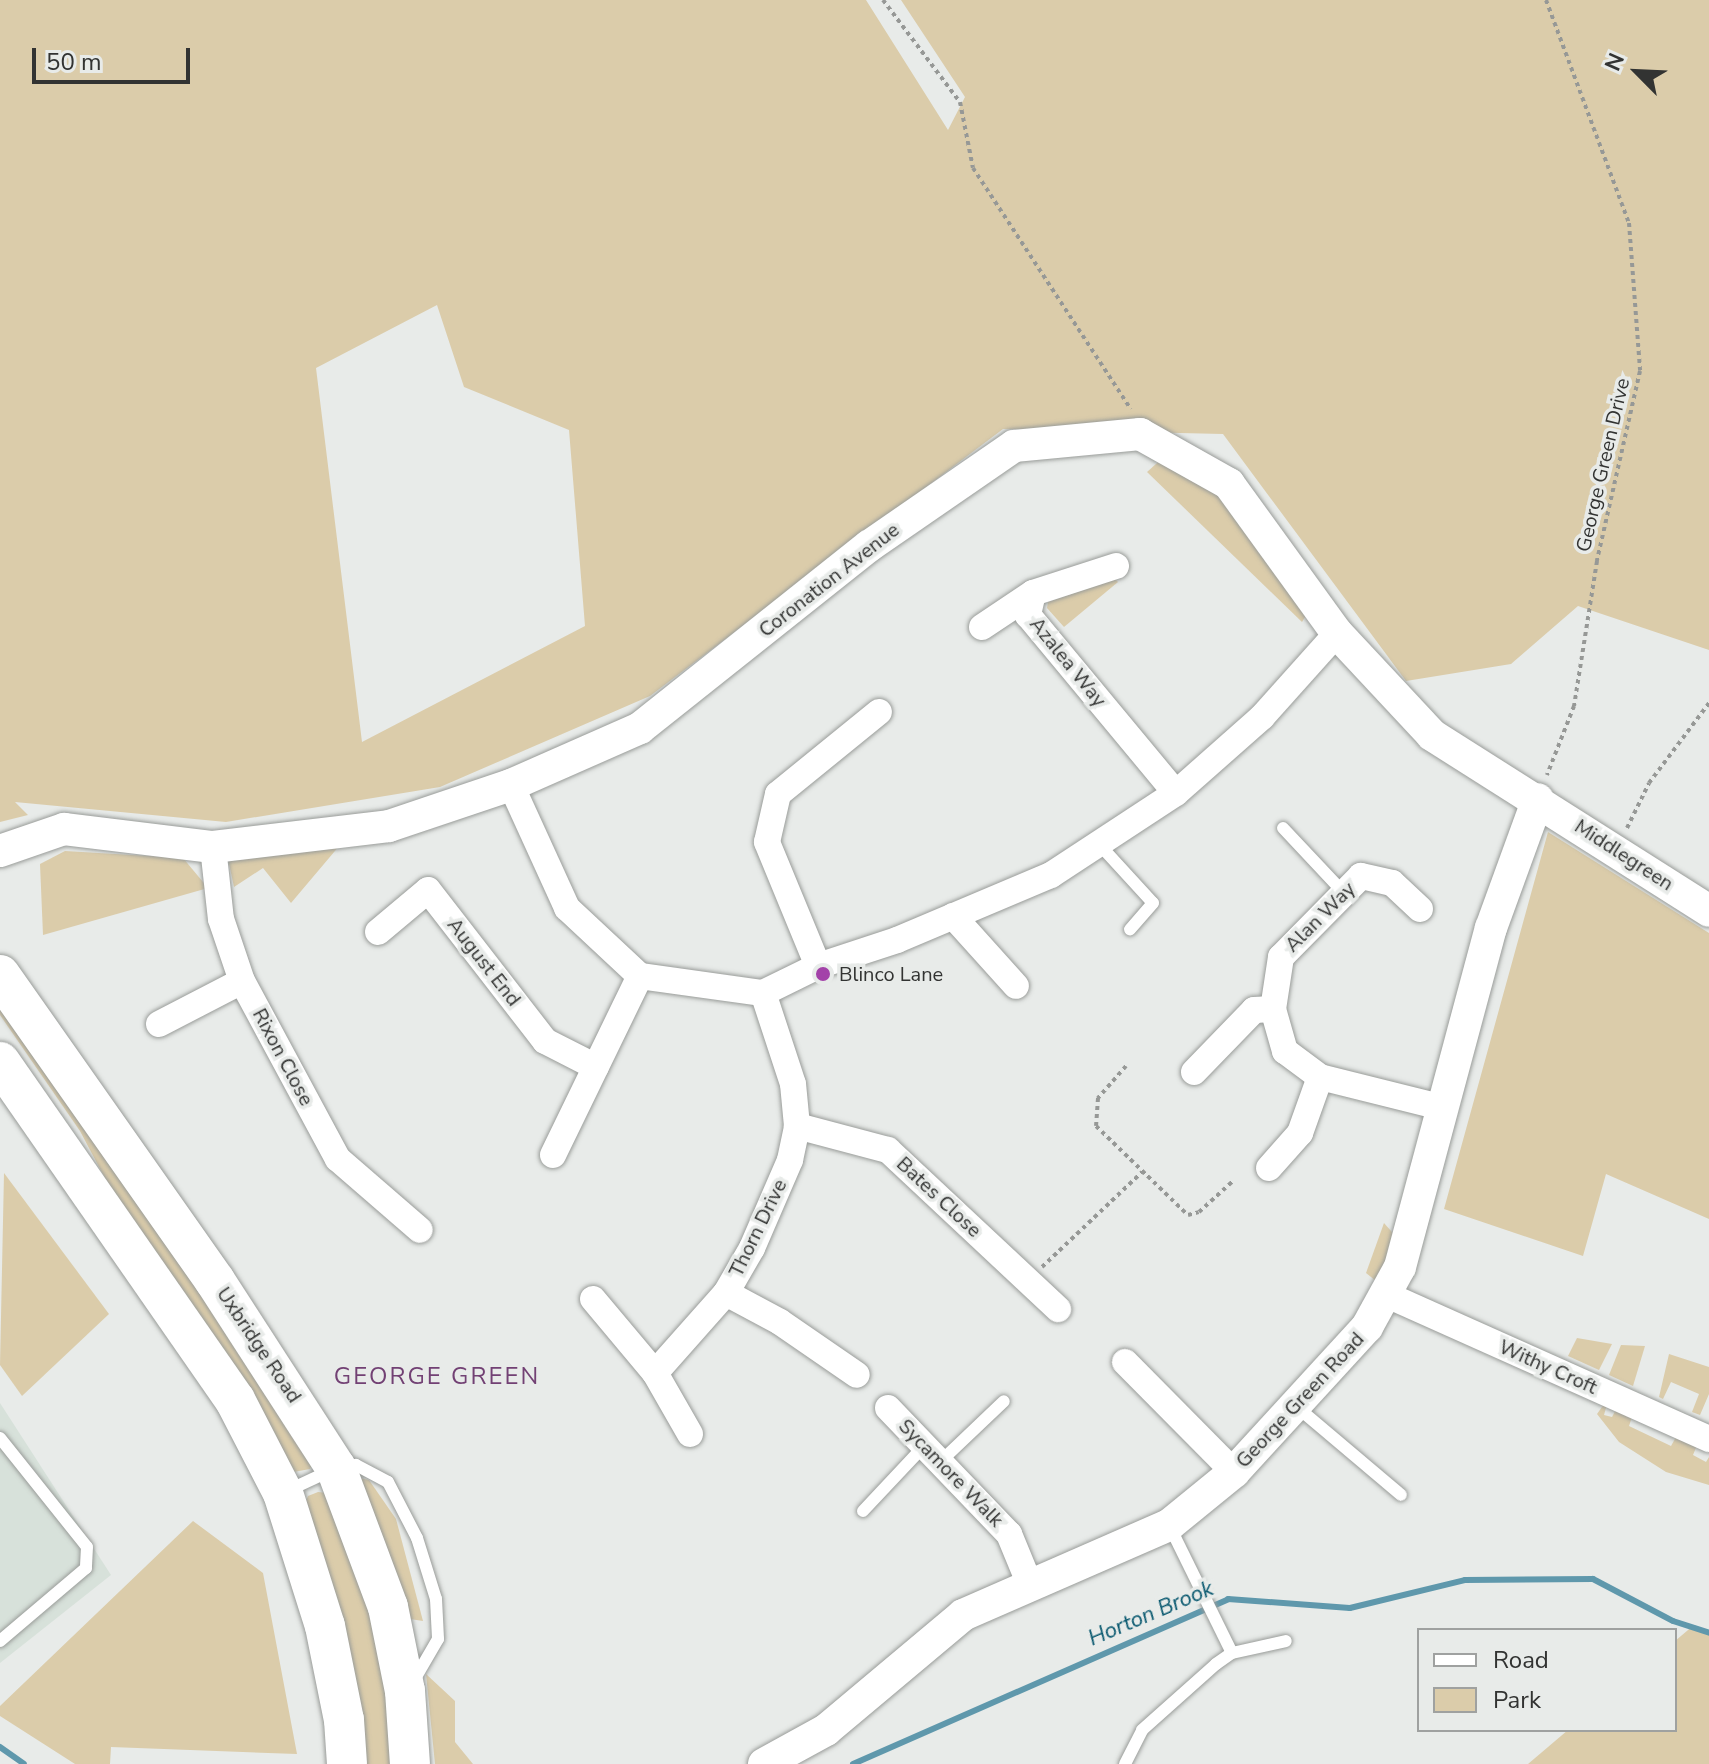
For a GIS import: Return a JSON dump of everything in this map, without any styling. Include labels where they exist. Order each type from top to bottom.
[{"type":"main road","name":"Uxbridge Road","points":[[0,975],[215,1281],[336,1468],[388,1607],[405,1691],[412,1762]]},
{"type":"main road","points":[[0,1062],[235,1400],[283,1493],[325,1626],[344,1720],[347,1764]]},
{"type":"street","points":[[1140,434],[1229,484],[1337,633],[1432,735],[1538,799]]},
{"type":"street","name":"Coronation Avenue","points":[[0,851],[64,829],[213,847],[389,826],[511,785],[640,728],[869,546],[1014,446],[1140,434]]},
{"type":"street","name":"Azalea Way","points":[[1116,566],[1033,593],[1028,615],[1176,793]]},
{"type":"street","points":[[982,627],[1033,593]]},
{"type":"street","points":[[511,785],[567,908],[640,976],[763,993],[818,966],[953,916],[1051,875],[1176,793],[1262,717],[1337,633]]},
{"type":"street","points":[[818,966],[767,842],[778,794],[879,712]]},
{"type":"street","name":"Middlegreen","points":[[1538,799],[1709,911]]},
{"type":"street","name":"George Green Road","points":[[764,1764],[826,1730],[963,1615],[1169,1525],[1234,1472],[1367,1327],[1387,1295],[1420,1201],[1440,1107],[1491,928],[1538,799]]},
{"type":"street","name":"Rixon Close","points":[[213,847],[221,919],[242,981],[338,1159],[420,1230]]},
{"type":"street","name":"Alan Way","points":[[1420,909],[1392,883],[1361,876],[1281,957],[1273,1009],[1285,1051],[1320,1077],[1440,1107]]},
{"type":"street","name":"August End","points":[[378,932],[428,890],[545,1041],[596,1067]]},
{"type":"street","points":[[953,916],[1016,986]]},
{"type":"street","points":[[553,1155],[640,976]]},
{"type":"street","points":[[159,1024],[242,981]]},
{"type":"street","name":"Thorn Drive","points":[[655,1373],[726,1293],[783,1175],[797,1126],[793,1084],[763,993]]},
{"type":"street","points":[[1194,1072],[1254,1010],[1273,1009]]},
{"type":"street","points":[[1269,1168],[1300,1133],[1320,1077]]},
{"type":"street","name":"Bates Close","points":[[797,1126],[888,1150],[1058,1309]]},
{"type":"street","points":[[726,1293],[780,1322],[857,1375]]},
{"type":"street","name":"Withy Croft","points":[[1387,1295],[1709,1439]]},
{"type":"street","points":[[593,1299],[655,1373],[690,1434]]},
{"type":"street","points":[[1125,1362],[1234,1472]]},
{"type":"street","name":"Sycamore Walk","points":[[888,1408],[1009,1534],[1030,1585]]},
{"type":"lane","points":[[1283,828],[1344,893]]},
{"type":"lane","points":[[1098,843],[1153,903],[1130,929]]},
{"type":"lane","points":[[863,1511],[932,1454],[1004,1401]]},
{"type":"lane","points":[[1295,1405],[1401,1495]]},
{"type":"lane","points":[[0,1438],[87,1547],[86,1568],[0,1641]]},
{"type":"lane","points":[[283,1493],[336,1468]]},
{"type":"lane","points":[[1169,1525],[1232,1653]]},
{"type":"lane","points":[[1125,1764],[1142,1730],[1232,1653],[1286,1641]]},
{"type":"path","points":[[883,0],[960,102],[973,168],[1127,399],[1140,434]]},
{"type":"path","name":"George Green Drive","points":[[1538,799],[1574,706],[1597,561],[1640,371],[1629,223],[1546,0]]},
{"type":"path","points":[[1616,850],[1649,783],[1709,703]]},
{"type":"path","points":[[1126,1066],[1098,1098],[1096,1126],[1188,1215],[1199,1212],[1233,1181]]},
{"type":"path","points":[[1028,1280],[1142,1172]]},
{"type":"shaded area","points":[[0,1403],[111,1575],[0,1663]]},
{"type":"green space","points":[[0,0],[866,0],[948,130],[965,97],[901,0],[1709,0],[1709,650],[1578,606],[1511,664],[1406,681],[1223,434],[1003,429],[650,696],[440,787],[226,822],[15,802],[28,815],[0,822]],"holes":[[[437,305],[464,387],[569,430],[585,626],[362,742],[316,368]]]},
{"type":"green space","points":[[1166,455],[1198,470],[1313,604],[1302,622],[1147,472]]},
{"type":"green space","points":[[1115,579],[1118,582],[1064,627],[1047,608],[1048,602]]},
{"type":"green space","points":[[1548,832],[1709,933],[1709,1219],[1606,1174],[1583,1256],[1444,1209]]},
{"type":"green space","points":[[340,845],[291,903],[263,868],[234,887],[228,859]]},
{"type":"green space","points":[[65,851],[183,858],[208,888],[43,935],[40,864]]},
{"type":"green space","points":[[0,983],[313,1462],[310,1469],[288,1473],[117,1201],[80,1131],[0,1015]]},
{"type":"green space","points":[[4,1173],[109,1314],[22,1396],[0,1365]]},
{"type":"green space","points":[[1384,1223],[1399,1240],[1376,1281],[1366,1273]]},
{"type":"green space","points":[[1577,1338],[1612,1344],[1599,1370],[1568,1356]]},
{"type":"green space","points":[[1621,1345],[1645,1346],[1633,1386],[1609,1375]]},
{"type":"green space","points":[[1669,1354],[1709,1367],[1709,1394],[1700,1415],[1692,1412],[1699,1394],[1671,1382],[1663,1399],[1659,1397]]},
{"type":"green space","points":[[1609,1397],[1604,1415],[1612,1417],[1620,1402],[1635,1408],[1629,1426],[1671,1446],[1681,1428],[1700,1438],[1693,1455],[1706,1462],[1709,1457],[1709,1485],[1666,1472],[1619,1442],[1597,1414]]},
{"type":"green space","points":[[360,1478],[369,1480],[396,1519],[423,1621],[410,1619]]},
{"type":"green space","points":[[327,1493],[377,1621],[397,1764],[363,1764],[301,1511],[308,1496]]},
{"type":"green space","points":[[193,1521],[263,1573],[297,1754],[111,1747],[110,1764],[75,1764],[0,1716],[0,1706]]},
{"type":"green space","points":[[1694,1625],[1709,1631],[1709,1764],[1528,1764],[1566,1732],[1677,1732],[1677,1639]]},
{"type":"green space","points":[[426,1674],[455,1701],[455,1742],[473,1764],[435,1764]]},
{"type":"waterway","name":"Horton Brook","points":[[853,1764],[1228,1599],[1350,1608],[1465,1580],[1593,1579],[1673,1621],[1709,1633]]},
{"type":"waterway","name":"Horton Brook","points":[[0,1747],[24,1764]]},
{"type":"place","name":"Blinco Lane","points":[[823,974]]},
{"type":"district","name":"GEORGE GREEN","points":[[437,1377]]}]
